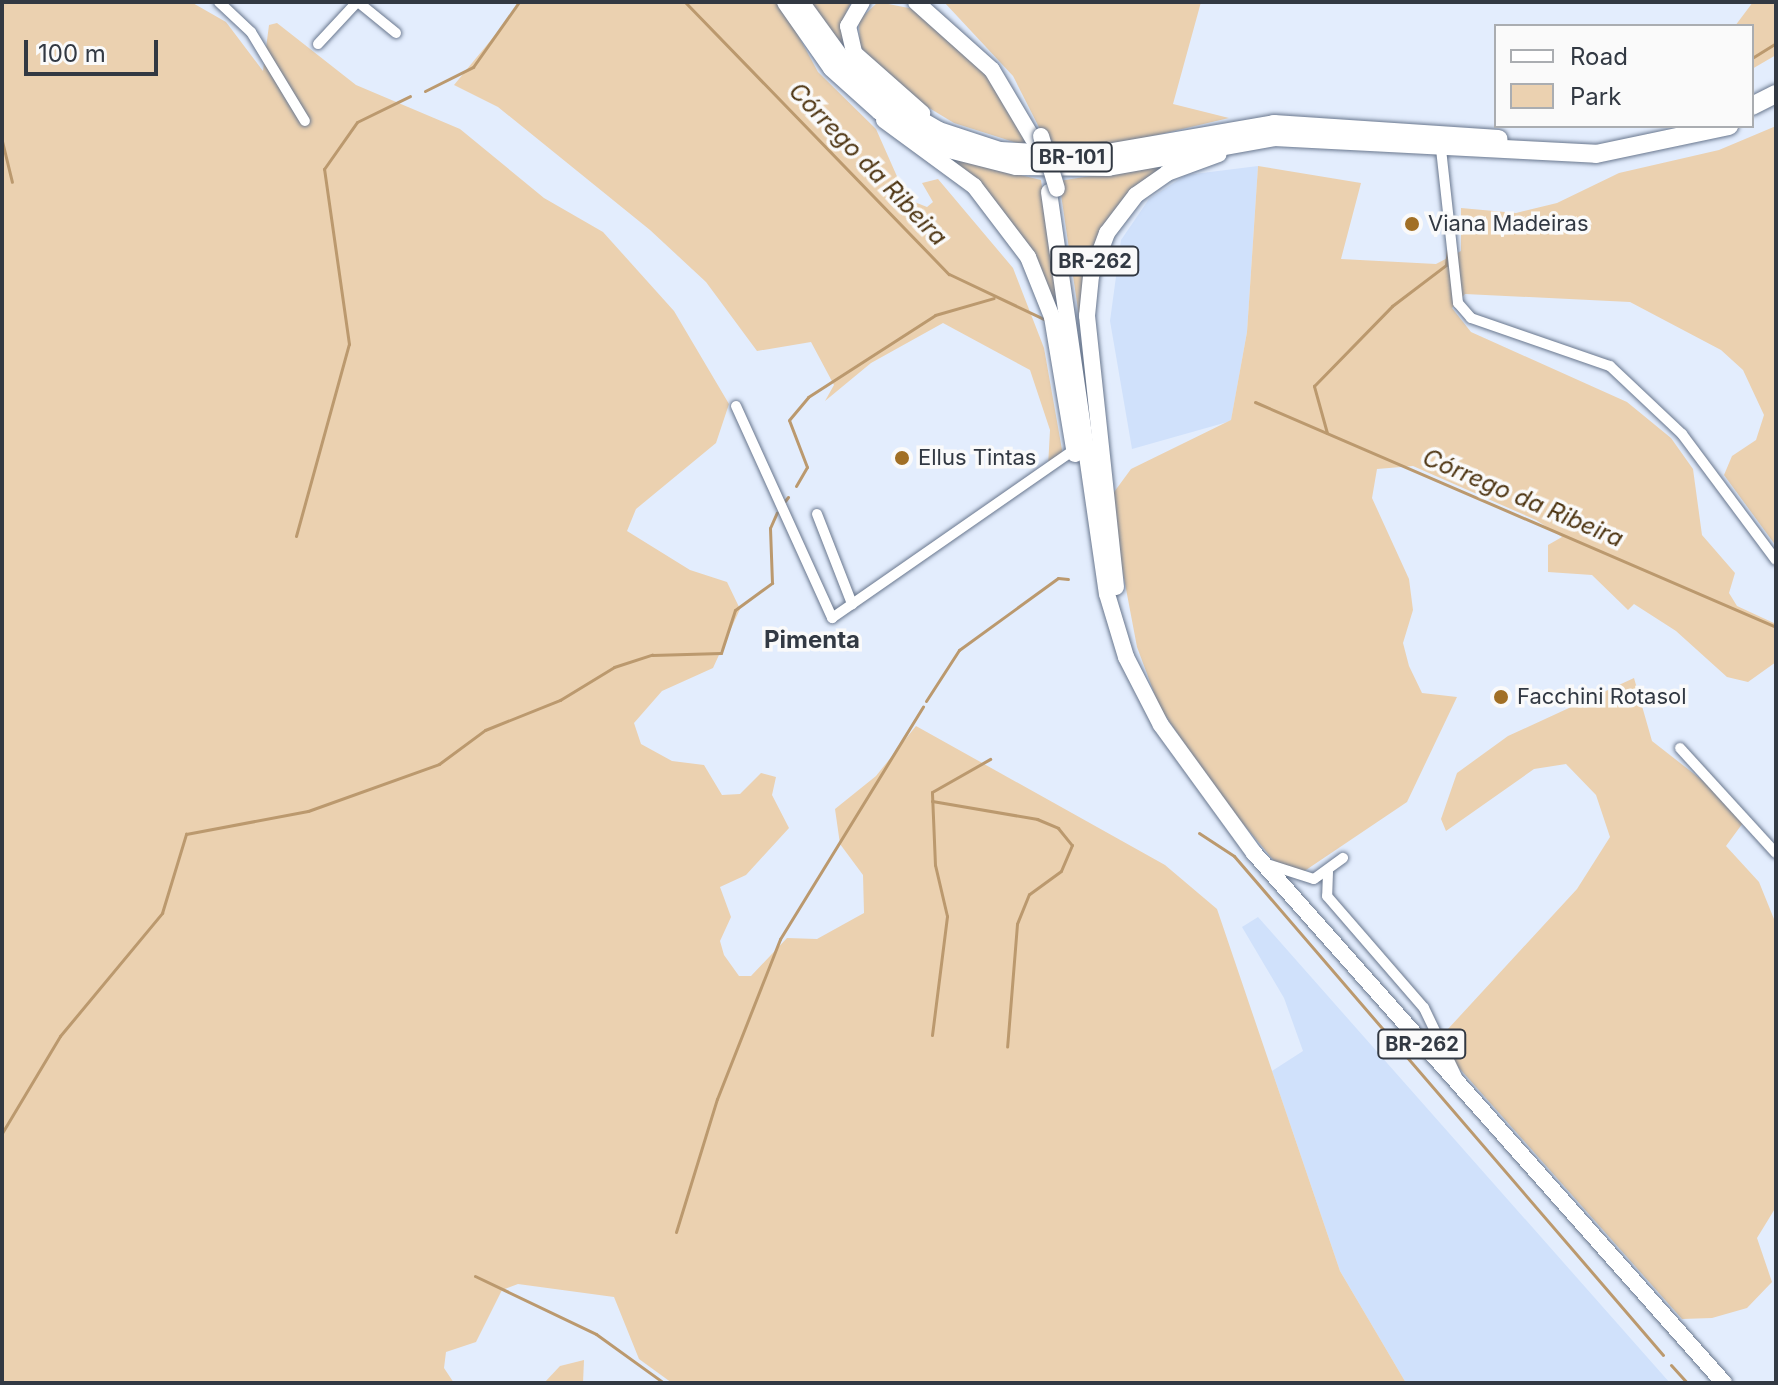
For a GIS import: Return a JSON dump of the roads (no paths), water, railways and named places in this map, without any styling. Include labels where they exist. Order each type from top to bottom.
[{"type":"highway","name":"BR-101","points":[[786,2],[849,85],[934,142],[1026,168],[1108,167],[1256,138],[1596,154],[1720,128]]},
{"type":"highway","name":"BR-101","points":[[800,2],[842,60],[887,101],[953,137],[1011,153],[1106,154],[1274,124],[1575,144],[1685,128]]},
{"type":"highway","points":[[862,2],[848,34],[869,73],[936,121],[1011,153]]},
{"type":"highway","name":"BR-262","points":[[916,2],[992,70],[1037,138]]},
{"type":"highway","name":"BR-262","points":[[936,2],[1003,69],[1037,138],[1053,190],[1119,609],[1142,688]]},
{"type":"highway","name":"BR-262","points":[[849,85],[974,186],[1023,248],[1052,317],[1100,579],[1123,649],[1142,688],[1191,770],[1261,862],[1724,1383]]},
{"type":"highway","points":[[1754,105],[1776,94]]},
{"type":"highway","points":[[1754,116],[1776,106]]},
{"type":"highway","name":"BR-262","points":[[1119,609],[1087,316],[1094,265],[1113,223],[1156,180],[1207,157],[1277,145],[1396,145]]},
{"type":"highway","name":"BR-262","points":[[1053,190],[1101,567],[1123,649]]},
{"type":"street","points":[[219,2],[251,32],[305,121]]},
{"type":"street","points":[[318,44],[357,2],[396,33]]},
{"type":"street","points":[[1441,149],[1458,303],[1471,318],[1610,366],[1682,434],[1776,560]]},
{"type":"street","points":[[736,406],[832,618],[1075,449]]},
{"type":"street","points":[[817,514],[852,604]]},
{"type":"street","points":[[1680,748],[1776,853]]},
{"type":"street","points":[[1261,862],[1314,879],[1328,872],[1343,858]]},
{"type":"street","points":[[1328,872],[1327,896],[1424,1008],[1459,1085]]},
{"type":"waterway","points":[[425,91],[473,67],[519,2]]},
{"type":"waterway","name":"Córrego da Ribeira","points":[[685,2],[949,274],[1046,320]]},
{"type":"waterway","points":[[1754,57],[1776,43]]},
{"type":"waterway","points":[[296,536],[349,344],[324,169],[357,122],[410,96]]},
{"type":"waterway","points":[[2,141],[12,182]]},
{"type":"waterway","points":[[1327,433],[1314,386],[1392,306],[1446,265],[1448,249]]},
{"type":"waterway","points":[[796,486],[807,467],[789,420],[808,397],[935,315],[994,298]]},
{"type":"waterway","name":"Córrego da Ribeira","points":[[1255,402],[1776,627]]},
{"type":"waterway","points":[[785,501],[788,497]]},
{"type":"waterway","points":[[2,1133],[60,1036],[162,913],[186,834],[308,811],[439,764],[485,730],[560,700],[614,667],[652,655],[721,653],[735,610],[772,583],[770,528],[777,512]]},
{"type":"waterway","points":[[926,701],[959,650],[1058,578],[1068,579]]},
{"type":"waterway","points":[[676,1232],[717,1099],[780,939],[923,707]]},
{"type":"waterway","points":[[932,1035],[947,916],[935,865],[932,792],[990,759]]},
{"type":"waterway","points":[[932,801],[1037,819],[1058,828],[1072,845],[1061,871],[1029,894],[1017,924],[1007,1047]]},
{"type":"waterway","points":[[1199,833],[1234,856],[1663,1355]]},
{"type":"waterway","points":[[475,1276],[596,1334],[664,1383]]},
{"type":"waterway","points":[[1671,1365],[1687,1383]]},
{"type":"place","name":"Viana Madeiras","points":[[1412,224]]},
{"type":"place","name":"Ellus Tintas","points":[[902,458]]},
{"type":"place","name":"Facchini Rotasol","points":[[1501,697]]},
{"type":"district","name":"Pimenta","points":[[812,640]]}]
